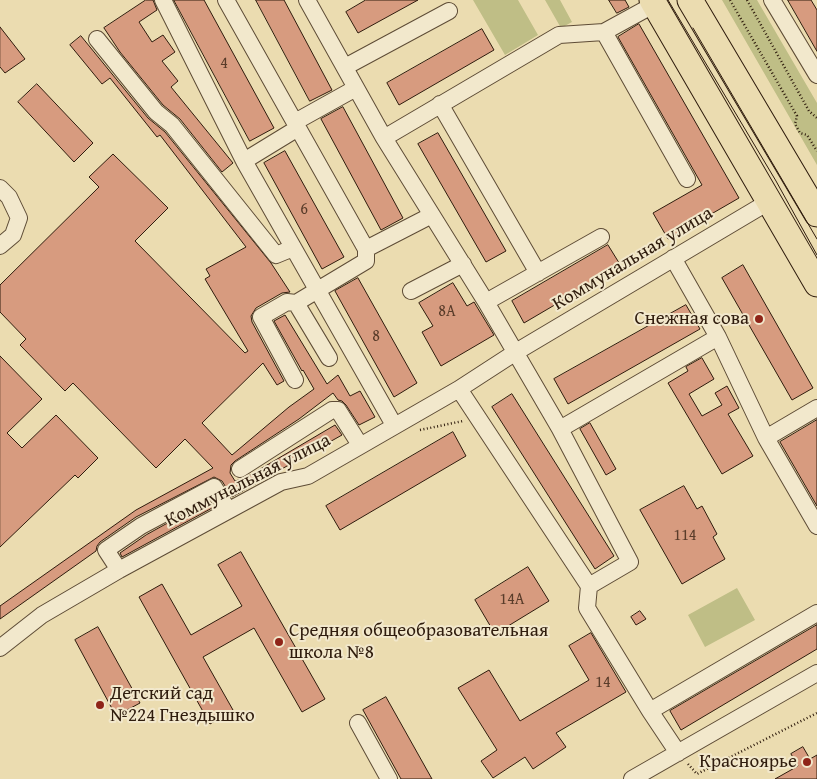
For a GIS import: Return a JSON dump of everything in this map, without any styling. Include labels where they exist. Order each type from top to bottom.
[{"type":"highway","points":[[690,0],[817,214]]},
{"type":"highway","points":[[653,2],[817,284]]},
{"type":"street","points":[[163,0],[244,161],[394,425]]},
{"type":"street","points":[[226,0],[366,249],[366,261],[296,303],[287,302],[261,317],[295,380]]},
{"type":"street","points":[[307,0],[384,138],[516,352],[630,562],[589,586]]},
{"type":"street","points":[[772,0],[816,72]]},
{"type":"street","points":[[384,138],[559,35],[604,32],[653,2]]},
{"type":"street","points":[[345,67],[449,11]]},
{"type":"street","points":[[604,32],[687,179]]},
{"type":"street","points":[[97,39],[156,112],[172,125],[276,255],[293,248]]},
{"type":"street","points":[[244,161],[296,125],[356,88]]},
{"type":"street","points":[[440,104],[538,273]]},
{"type":"street","points":[[0,188],[9,197],[19,218],[13,235],[0,246]]},
{"type":"street","name":"Коммунальная улица","points":[[0,648],[42,615],[119,570],[281,482],[308,476],[459,389],[516,352],[770,201]]},
{"type":"street","points":[[366,249],[432,215]]},
{"type":"street","points":[[486,302],[601,237]]},
{"type":"street","points":[[673,258],[718,337],[766,438],[817,526]]},
{"type":"street","points":[[411,291],[463,264]]},
{"type":"street","points":[[296,303],[329,358]]},
{"type":"street","points":[[560,430],[718,337]]},
{"type":"street","points":[[459,389],[589,586],[587,608],[678,753]]},
{"type":"street","points":[[766,438],[817,408]]},
{"type":"street","points":[[240,469],[332,410],[338,410],[360,445]]},
{"type":"street","points":[[119,570],[106,550],[141,526],[214,487],[228,510]]},
{"type":"street","points":[[650,711],[817,613]]},
{"type":"street","points":[[632,779],[817,673]]},
{"type":"street","points":[[358,722],[390,779]]},
{"type":"path","points":[[730,0],[797,116],[795,124],[800,132],[807,135],[817,151]]},
{"type":"path","points":[[747,0],[809,112],[817,118]]},
{"type":"path","points":[[409,417],[416,430],[467,420]]},
{"type":"path","points":[[678,753],[698,774],[817,713]]},
{"type":"shaded area","points":[[473,0],[518,0],[538,35],[505,55]]},
{"type":"shaded area","points":[[545,0],[560,0],[572,22],[561,28]]},
{"type":"shaded area","points":[[722,0],[757,0],[817,103],[817,165]]},
{"type":"shaded area","points":[[737,588],[755,620],[705,647],[688,615]]},
{"type":"building","points":[[146,0],[153,0],[157,10],[139,22],[152,42],[163,35],[175,52],[162,61],[178,81],[171,87],[233,163],[222,172],[180,119],[163,105],[120,52],[104,28]]},
{"type":"building","points":[[174,0],[204,0],[274,128],[250,141]]},
{"type":"building","points":[[256,0],[284,0],[332,90],[310,101]]},
{"type":"building","points":[[366,0],[418,0],[358,33],[346,12]]},
{"type":"building","points":[[609,0],[625,0],[629,7],[617,13]]},
{"type":"building","points":[[788,0],[811,0],[817,10],[817,51]]},
{"type":"building","points":[[639,24],[739,198],[668,239],[653,213],[702,185],[618,37]]},
{"type":"building","points":[[0,27],[25,59],[5,73],[0,67]]},
{"type":"building","points":[[482,29],[494,50],[399,105],[387,83]]},
{"type":"building","points":[[81,36],[148,118],[165,132],[271,263],[290,292],[282,293],[256,308],[251,316],[252,322],[284,381],[277,385],[263,363],[202,423],[232,455],[289,407],[314,389],[274,321],[285,315],[327,384],[338,375],[350,396],[360,391],[375,417],[359,425],[346,405],[338,400],[333,393],[299,419],[235,461],[231,465],[230,473],[235,481],[245,478],[335,425],[342,435],[232,497],[222,481],[214,477],[136,517],[100,542],[96,551],[0,619],[0,606],[136,510],[213,468],[185,439],[156,468],[73,383],[65,391],[20,345],[26,339],[0,312],[0,285],[99,187],[89,177],[113,154],[168,208],[135,241],[245,353],[248,351],[205,279],[210,276],[206,269],[246,247],[160,135],[157,137],[110,78],[102,84],[70,45]]},
{"type":"building","points":[[37,84],[93,143],[74,162],[18,102]]},
{"type":"building","points":[[343,107],[403,218],[381,230],[321,119]]},
{"type":"building","points":[[438,133],[506,251],[486,262],[418,144]]},
{"type":"building","points":[[285,151],[344,257],[322,269],[264,163]]},
{"type":"building","points":[[608,245],[621,266],[524,323],[512,301]]},
{"type":"building","name":"Снежная сова","points":[[743,265],[813,388],[792,400],[722,278]]},
{"type":"building","points":[[358,278],[417,383],[394,397],[335,291]]},
{"type":"building","points":[[453,283],[467,306],[474,302],[494,335],[441,366],[422,332],[433,326],[419,303]]},
{"type":"building","points":[[686,305],[700,329],[568,404],[554,379]]},
{"type":"building","points":[[0,356],[42,399],[7,433],[22,448],[56,415],[98,458],[78,478],[75,475],[0,547]]},
{"type":"building","points":[[702,358],[714,379],[689,394],[702,416],[722,405],[715,393],[727,386],[739,408],[728,414],[753,456],[722,474],[668,383],[688,371],[686,367]]},
{"type":"building","points":[[512,394],[614,556],[595,569],[492,407]]},
{"type":"building","points":[[817,420],[817,506],[780,442]]},
{"type":"building","points":[[590,423],[616,469],[606,475],[580,429]]},
{"type":"building","points":[[453,432],[466,456],[340,530],[326,506]]},
{"type":"building","points":[[684,486],[697,509],[702,506],[717,534],[713,537],[725,559],[682,584],[640,510]]},
{"type":"building","points":[[210,500],[214,507],[122,557],[120,553],[146,535]]},
{"type":"building","points":[[241,552],[325,699],[302,712],[254,628],[203,657],[233,710],[210,724],[139,597],[162,584],[191,635],[242,606],[218,565]]},
{"type":"building","points":[[528,567],[549,601],[495,634],[475,600]]},
{"type":"building","points":[[640,611],[646,619],[636,625],[631,617]]},
{"type":"building","points":[[817,625],[817,649],[681,730],[670,711]]},
{"type":"building","points":[[98,627],[140,703],[116,716],[75,640]]},
{"type":"building","points":[[591,633],[626,692],[556,733],[566,747],[533,769],[525,757],[493,778],[481,761],[497,750],[458,688],[489,670],[520,721],[589,680],[569,646]]},
{"type":"building","points":[[386,697],[432,779],[401,779],[363,710]]},
{"type":"building","name":"Красноярье","points":[[803,747],[810,759],[817,755],[817,779],[775,779],[798,766],[791,754]]},
{"type":"tram line","points":[[668,0],[776,181],[817,255]]},
{"type":"tram line","points":[[693,28],[817,239]]},
{"type":"place","name":"Снежная сова","points":[[759,319]]},
{"type":"place","name":"Средняя общеобразовательная школа №8","points":[[279,642]]},
{"type":"place","name":"Детский сад №224 Гнездышко","points":[[100,705]]},
{"type":"place","name":"Красноярье","points":[[807,762]]}]
